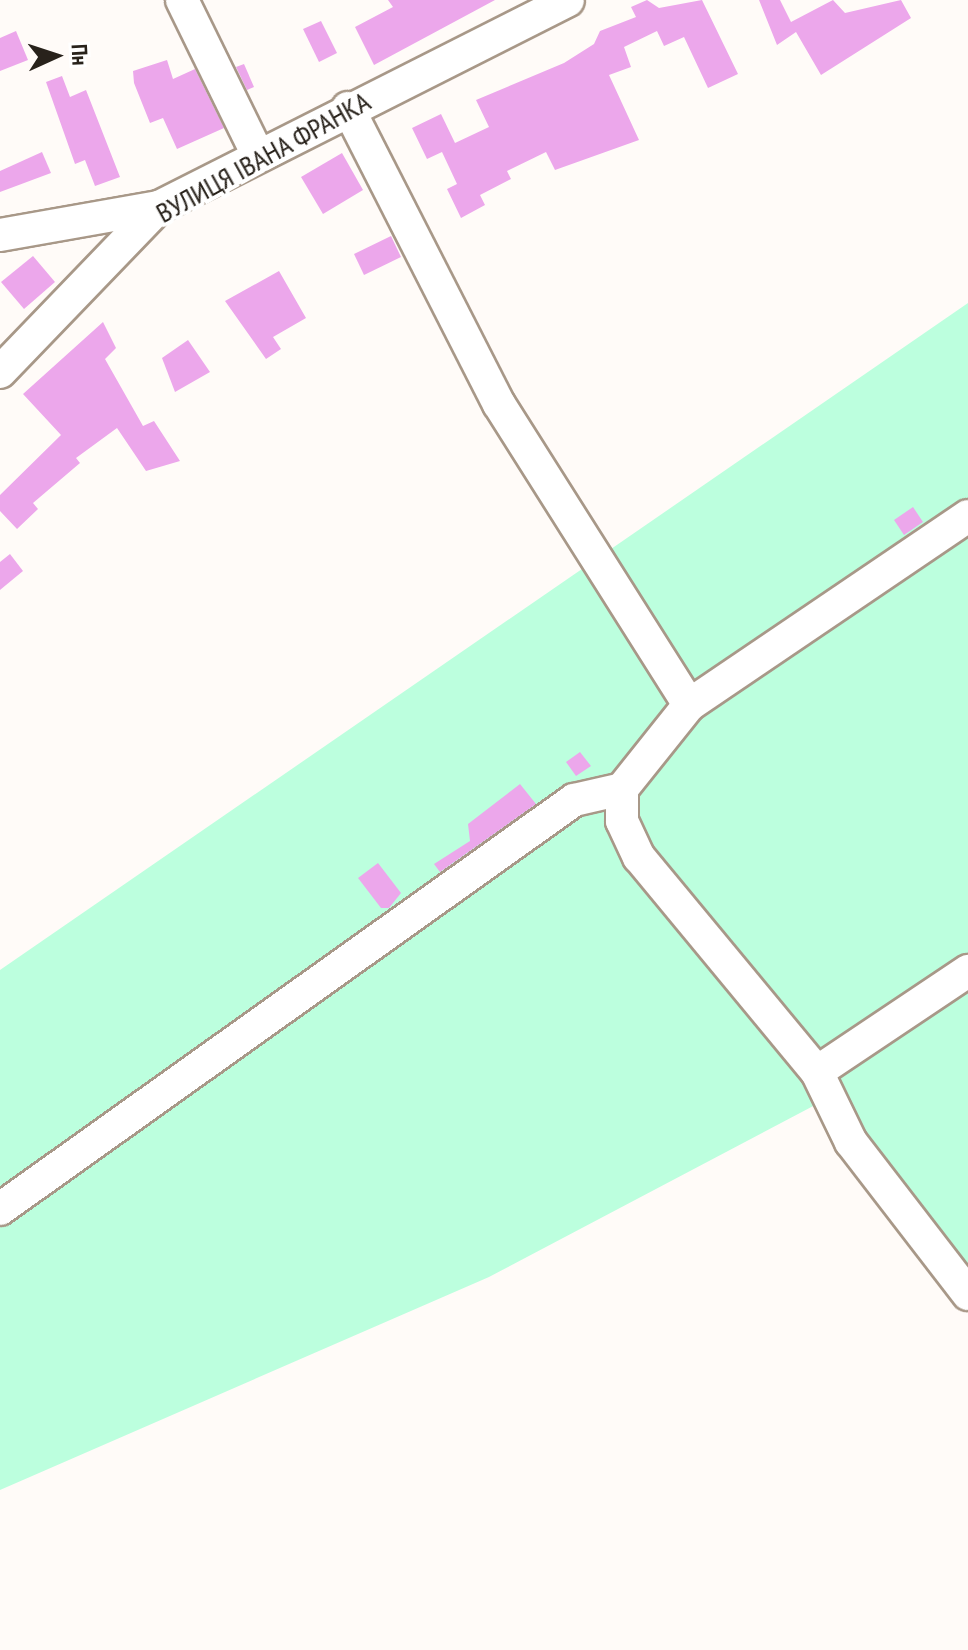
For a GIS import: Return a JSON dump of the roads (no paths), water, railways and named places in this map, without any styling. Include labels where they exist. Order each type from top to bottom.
[{"type":"street","points":[[182,0],[258,155]]},
{"type":"street","name":"ВУЛИЦЯ ІВАНА ФРАНКА","points":[[0,372],[159,207],[530,8],[568,0]]},
{"type":"street","points":[[348,108],[499,404],[689,705]]},
{"type":"street","points":[[0,235],[159,207]]},
{"type":"street","points":[[0,1209],[574,800],[622,789],[689,705],[968,516]]},
{"type":"street","points":[[622,789],[622,821],[639,857],[817,1072],[851,1142],[968,1294]]},
{"type":"street","points":[[817,1072],[968,971]]}]
